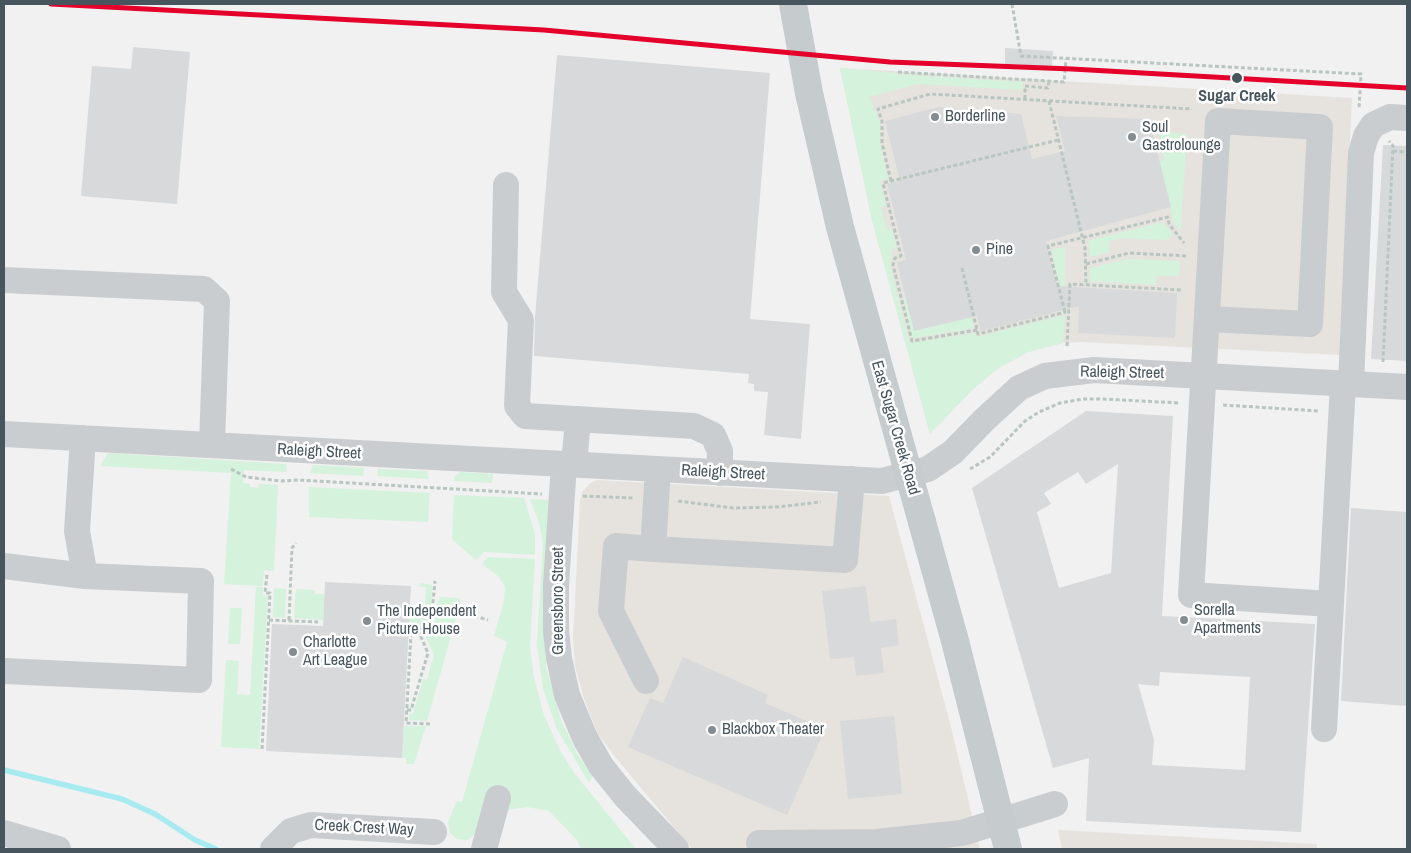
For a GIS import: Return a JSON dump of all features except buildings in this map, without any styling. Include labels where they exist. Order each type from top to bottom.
[{"type":"main road","name":"East Sugar Creek Road","points":[[793,4],[809,93],[840,227],[922,522],[1008,849]]},
{"type":"street","points":[[1324,729],[1361,153],[1366,136],[1373,125],[1390,117],[1407,118]]},
{"type":"street","points":[[1208,318],[1310,324],[1320,127],[1218,121],[1205,376],[1191,595],[1331,604]]},
{"type":"street","points":[[506,185],[504,292],[521,320],[517,406],[525,416],[694,426],[713,435],[720,451],[720,473]]},
{"type":"street","points":[[4,280],[204,289],[216,301],[212,445]]},
{"type":"street","name":"Raleigh Street","points":[[4,434],[882,480],[928,469],[953,452],[1019,388],[1045,376],[1094,370],[1407,387]]},
{"type":"street","name":"Greensboro Street","points":[[578,419],[569,464],[556,585],[558,658],[567,696],[585,738],[601,766],[625,796],[676,849]]},
{"type":"street","points":[[83,438],[77,531],[85,576]]},
{"type":"street","points":[[653,549],[658,469]]},
{"type":"street","points":[[646,681],[611,611],[616,546],[845,560],[852,479]]},
{"type":"street","points":[[4,566],[85,576],[201,581],[199,680],[4,671]]},
{"type":"street","points":[[484,849],[498,798]]},
{"type":"street","points":[[759,843],[876,846],[962,833],[1055,804]]},
{"type":"street","name":"Creek Crest Way","points":[[274,849],[291,831],[311,825],[434,832]]},
{"type":"street","points":[[4,833],[58,849]]},
{"type":"path","points":[[1012,4],[1021,56],[1361,74],[1359,112]]},
{"type":"path","points":[[898,72],[1064,82],[1066,59]]},
{"type":"path","points":[[1025,99],[1026,86],[1048,88],[1049,81]]},
{"type":"path","points":[[891,181],[882,143],[882,121],[878,109],[930,94],[1192,108]]},
{"type":"path","points":[[1048,101],[1083,238],[1086,285]]},
{"type":"path","points":[[1383,362],[1393,151],[1393,146],[1386,137]]},
{"type":"path","points":[[977,330],[912,341],[893,265],[895,258],[901,256],[883,183],[1058,140]]},
{"type":"path","points":[[1393,151],[1407,152]]},
{"type":"path","points":[[1067,312],[1048,246],[1168,217],[1169,224],[1184,243]]},
{"type":"path","points":[[1086,264],[1129,253],[1183,256]]},
{"type":"path","points":[[962,268],[978,334],[1067,312]]},
{"type":"path","points":[[1068,346],[1067,312],[1070,284],[1181,290]]},
{"type":"path","points":[[289,620],[292,548],[296,543]]},
{"type":"path","points":[[262,749],[270,593],[265,593],[267,574]]},
{"type":"path","points":[[430,724],[406,723],[411,634],[431,623],[435,581]]},
{"type":"path","points":[[462,612],[488,620]]},
{"type":"path","points":[[269,620],[318,622]]},
{"type":"path","points":[[407,710],[411,710],[428,653],[418,630]]},
{"type":"shaded area","points":[[840,68],[1352,98],[1340,355],[1081,342],[1063,343],[1028,352],[997,369],[972,390],[930,434],[872,220]]},
{"type":"shaded area","points":[[597,480],[889,496],[950,723],[980,849],[692,849],[598,734],[584,699],[575,666],[573,638],[580,502],[582,492],[589,484]]},
{"type":"shaded area","points":[[1058,830],[1317,844],[1317,849],[1062,849]]},
{"type":"green space","points":[[840,68],[898,74],[1023,82],[1022,90],[918,84],[869,97],[880,122],[880,144],[888,178],[880,181],[886,206],[881,207],[887,230],[892,229],[897,248],[892,249],[890,266],[910,343],[975,333],[976,337],[1065,315],[1063,343],[1028,352],[997,369],[972,390],[930,434],[872,220]]},
{"type":"green space","points":[[1159,132],[1187,134],[1181,228],[1179,230],[1173,220],[1159,161],[1164,160]]},
{"type":"green space","points":[[1163,222],[1173,235],[1167,240],[1122,238],[1109,241],[1109,252],[1090,257],[1088,241]]},
{"type":"green space","points":[[1065,247],[1065,297],[1063,297],[1051,250]]},
{"type":"green space","points":[[1129,259],[1180,261],[1179,276],[1158,276],[1156,278],[1156,285],[1090,281],[1090,268]]},
{"type":"green space","points":[[903,298],[971,317],[974,328],[912,337]]},
{"type":"green space","points":[[108,453],[286,464],[287,472],[244,470],[243,483],[250,484],[250,487],[258,488],[259,484],[278,485],[274,571],[264,570],[263,586],[224,584],[231,473],[100,466]]},
{"type":"green space","points":[[313,465],[364,468],[363,476],[310,473]]},
{"type":"green space","points":[[378,469],[427,471],[429,479],[377,476]]},
{"type":"green space","points":[[460,472],[493,474],[492,483],[454,481],[454,477]]},
{"type":"green space","points":[[309,487],[430,493],[428,522],[309,517]]},
{"type":"green space","points":[[454,495],[524,498],[535,534],[535,555],[484,552],[476,560],[452,539]]},
{"type":"green space","points":[[530,499],[551,500],[545,627],[546,666],[561,720],[578,755],[593,776],[589,783],[557,729],[543,689],[537,644],[543,543],[540,526]]},
{"type":"green space","points":[[488,557],[535,559],[530,645],[533,673],[544,716],[561,752],[575,774],[636,849],[582,849],[577,840],[549,811],[527,807],[507,810],[467,840],[457,839],[450,833],[448,822],[457,801],[462,802],[507,642],[494,636],[504,600],[505,587],[498,576],[482,564]]},
{"type":"green space","points":[[420,583],[432,585],[431,615],[428,623],[422,626],[409,627],[409,610],[425,610],[426,587],[419,586]]},
{"type":"green space","points":[[256,587],[263,587],[263,595],[268,596],[259,749],[221,747],[226,660],[239,661],[237,694],[250,695]]},
{"type":"green space","points":[[274,588],[286,589],[285,618],[273,617]]},
{"type":"green space","points":[[296,589],[315,590],[315,594],[325,594],[323,620],[294,618]]},
{"type":"green space","points":[[440,597],[459,598],[461,601],[427,721],[409,720],[409,714],[413,714],[423,679],[427,680],[434,655],[424,633],[435,621],[437,603]]},
{"type":"green space","points":[[230,608],[242,608],[240,644],[228,644]]},
{"type":"green space","points":[[404,726],[426,726],[414,764],[406,764],[406,758],[402,758]]},
{"type":"waterway","points":[[4,770],[122,799],[155,814],[195,840],[216,849]]},
{"type":"transit line","points":[[51,4],[544,30],[890,62],[1072,69],[1407,88]]},
{"type":"place","name":"Sugar Creek","points":[[1237,78]]},
{"type":"place","name":"Borderline","points":[[935,117]]},
{"type":"place","name":"Soul Gastrolounge","points":[[1132,137]]},
{"type":"place","name":"Pine","points":[[976,250]]},
{"type":"place","name":"Sorella Apartments","points":[[1184,620]]},
{"type":"place","name":"The Independent Picture House","points":[[367,621]]},
{"type":"place","name":"Charlotte Art League","points":[[293,652]]},
{"type":"place","name":"Blackbox Theater","points":[[712,730]]}]
